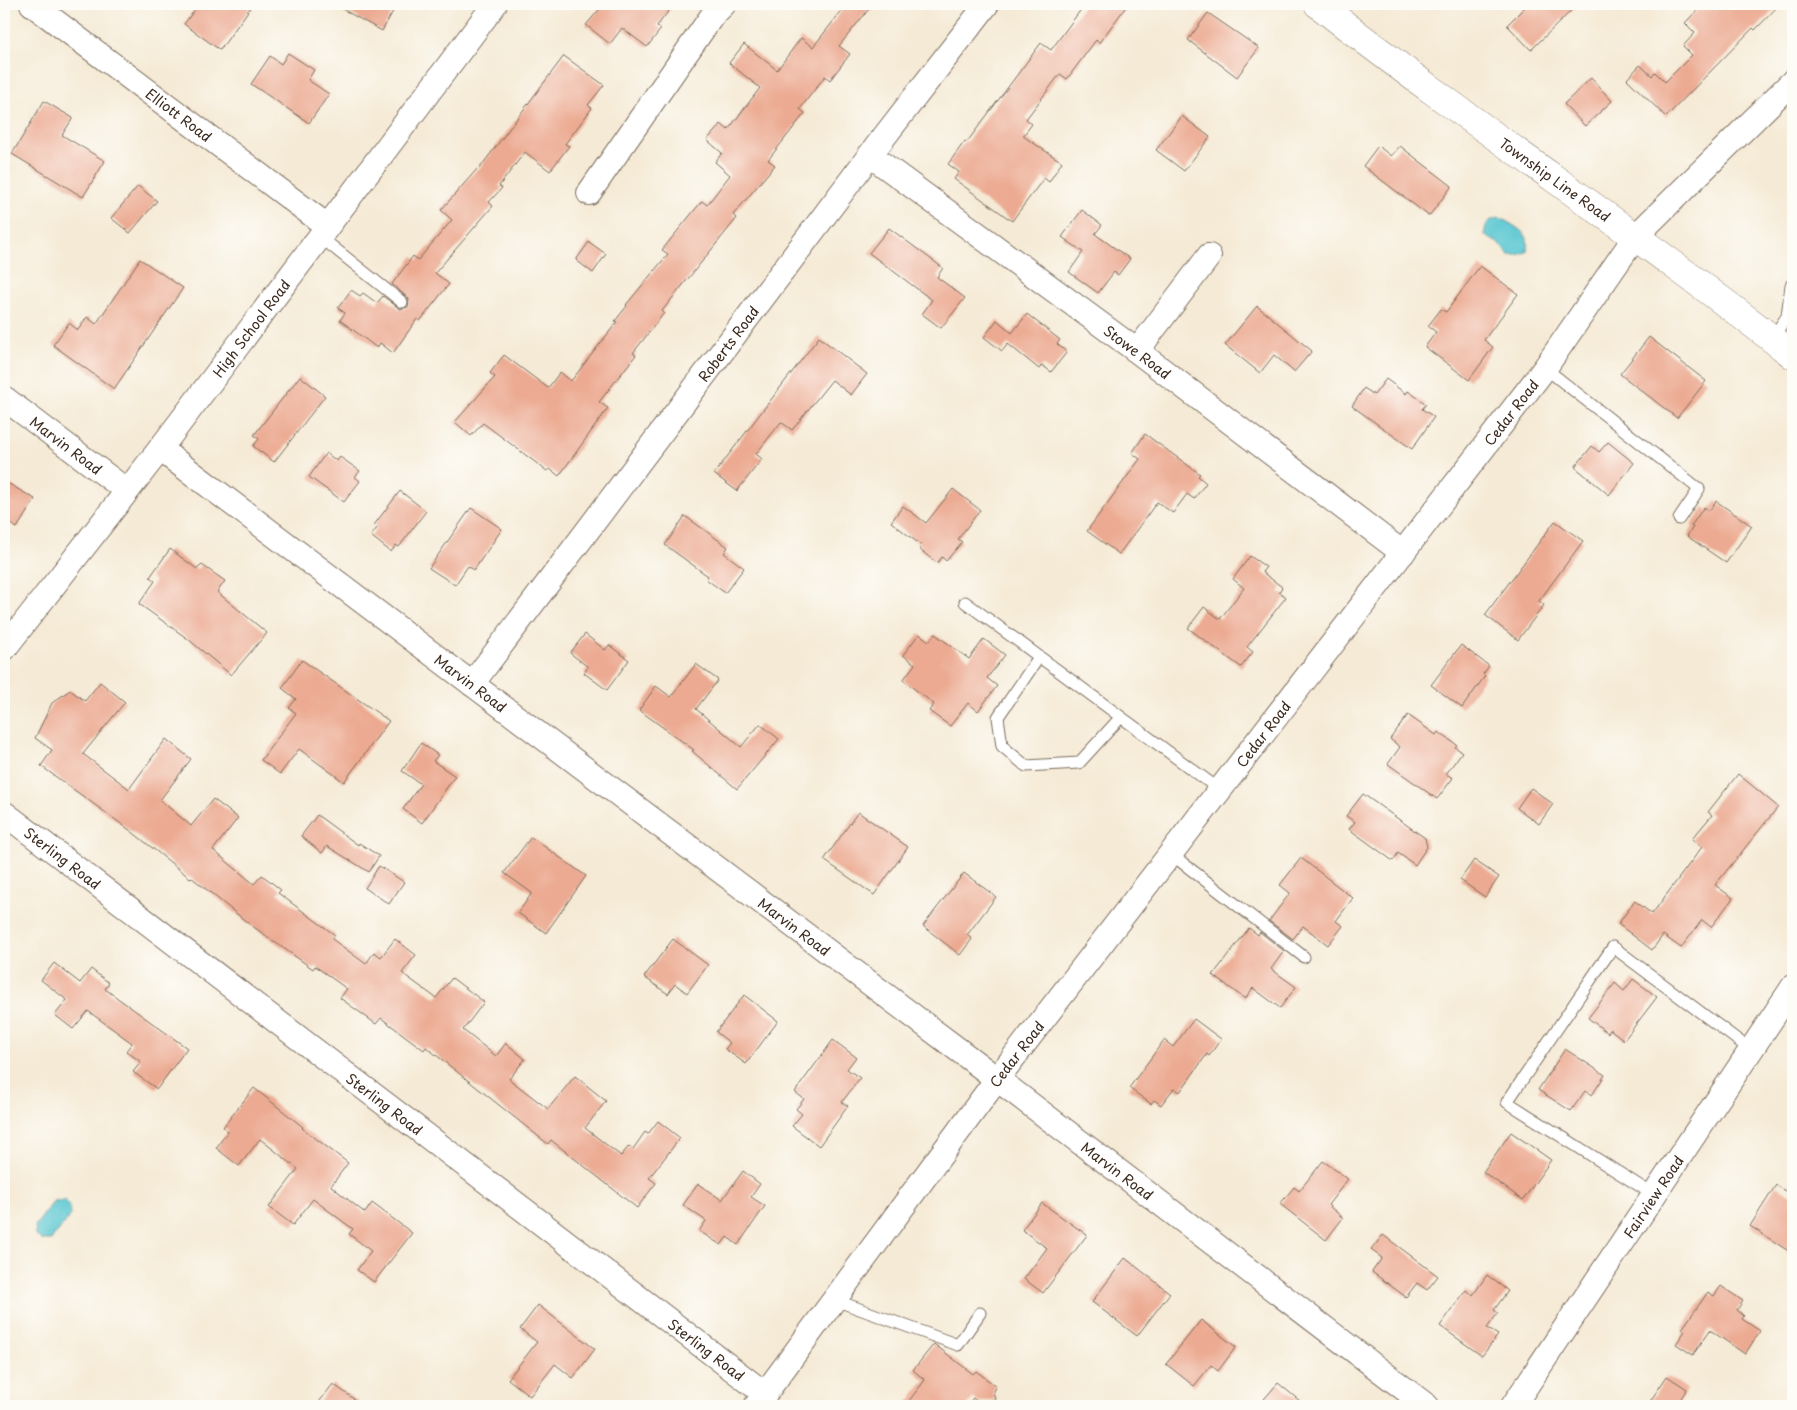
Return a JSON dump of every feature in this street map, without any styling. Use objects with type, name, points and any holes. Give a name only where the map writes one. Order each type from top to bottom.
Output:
[{"type":"main road","name":"Township Line Road","points":[[1318,4],[1376,49],[1783,347]]},
{"type":"street","name":"Elliott Road","points":[[32,4],[323,231]]},
{"type":"street","name":"High School Road","points":[[4,649],[160,449],[495,4]]},
{"type":"street","points":[[588,193],[712,16],[724,4]]},
{"type":"street","name":"Roberts Road","points":[[472,684],[986,4]]},
{"type":"street","name":"Cedar Road","points":[[761,1400],[997,1079],[1545,368],[1635,237],[1793,80]]},
{"type":"street","name":"Stowe Road","points":[[870,155],[1137,351],[1403,553]]},
{"type":"street","points":[[1137,351],[1209,256]]},
{"type":"street","name":"Marvin Road","points":[[4,398],[127,491]]},
{"type":"street","name":"Marvin Road","points":[[160,449],[997,1079],[1427,1406]]},
{"type":"street","name":"Sterling Road","points":[[4,813],[761,1400]]},
{"type":"street","name":"Fairview Road","points":[[1513,1406],[1793,987]]},
{"type":"lane","points":[[323,231],[402,302]]},
{"type":"lane","points":[[1783,347],[1791,286],[1793,283]]},
{"type":"lane","points":[[1545,368],[1699,488],[1680,519]]},
{"type":"lane","points":[[965,602],[1220,790]]},
{"type":"lane","points":[[1039,657],[998,717],[1002,746],[1026,766],[1079,763],[1121,716]]},
{"type":"lane","points":[[1171,854],[1304,957]]},
{"type":"lane","points":[[1654,1196],[1507,1102],[1613,947],[1751,1050]]},
{"type":"lane","points":[[835,1300],[958,1345],[980,1313]]},
{"type":"water","points":[[1500,218],[1525,235],[1527,252],[1518,255],[1508,255],[1500,245],[1485,235],[1485,228],[1488,223]]},
{"type":"water","points":[[64,1200],[69,1205],[71,1215],[51,1240],[41,1240],[36,1235],[35,1226],[54,1201]]},
{"type":"building","points":[[199,4],[253,4],[220,50],[184,24]]},
{"type":"building","points":[[333,4],[397,4],[382,31]]},
{"type":"building","points":[[604,4],[674,4],[657,26],[661,29],[647,47],[622,28],[610,44],[586,25]]},
{"type":"building","points":[[847,4],[873,4],[839,46],[850,54],[830,80],[825,76],[800,109],[805,113],[768,160],[775,165],[733,215],[737,218],[662,311],[664,313],[633,353],[636,355],[599,402],[608,408],[559,476],[550,469],[547,471],[483,423],[471,436],[455,422],[495,377],[490,373],[504,355],[548,388],[560,372],[571,381],[617,322],[615,321],[626,305],[668,254],[662,250],[702,201],[707,205],[730,175],[715,162],[722,153],[707,140],[721,124],[728,130],[760,88],[729,63],[744,44],[777,70],[801,38],[813,47]]},
{"type":"building","points":[[1085,4],[1128,4],[1099,43],[1096,40],[1067,79],[1060,74],[1026,119],[1032,124],[1023,136],[1062,162],[1049,182],[1044,178],[1012,221],[954,179],[959,172],[948,164],[965,141],[967,142],[1041,43],[1051,50]]},
{"type":"building","points":[[1528,4],[1578,4],[1531,50],[1507,25]]},
{"type":"building","points":[[1703,4],[1780,4],[1755,30],[1753,28],[1666,117],[1627,79],[1640,65],[1652,76],[1655,72],[1665,82],[1692,55],[1683,46],[1695,33],[1685,23]]},
{"type":"building","points":[[1208,13],[1259,48],[1237,77],[1188,40]]},
{"type":"building","points":[[288,53],[314,70],[308,80],[329,94],[309,123],[251,84],[270,56],[281,64]]},
{"type":"building","points":[[564,56],[604,85],[588,105],[592,108],[565,144],[569,146],[550,171],[525,152],[499,186],[502,188],[489,202],[493,206],[435,273],[449,284],[420,321],[417,319],[393,353],[380,343],[377,348],[340,320],[345,313],[338,308],[351,290],[360,296],[363,293],[377,303],[383,296],[400,309],[408,307],[409,299],[392,284],[413,256],[418,260],[452,220],[441,210],[479,169]]},
{"type":"building","points":[[1591,78],[1612,101],[1585,126],[1564,104]]},
{"type":"building","points":[[44,101],[73,118],[62,135],[105,161],[83,197],[12,154]]},
{"type":"building","points":[[1182,116],[1210,137],[1184,171],[1156,150]]},
{"type":"building","points":[[1378,146],[1391,156],[1400,146],[1452,186],[1429,216],[1363,166]]},
{"type":"building","points":[[138,186],[157,201],[130,233],[111,218]]},
{"type":"building","points":[[1082,210],[1102,225],[1095,234],[1130,259],[1118,275],[1114,272],[1098,293],[1069,272],[1083,252],[1062,237]]},
{"type":"building","points":[[889,228],[943,268],[937,277],[965,298],[941,328],[922,314],[932,300],[869,253]]},
{"type":"building","points":[[589,242],[606,254],[593,273],[576,260]]},
{"type":"building","points":[[140,259],[183,288],[114,389],[53,345],[69,323],[78,330],[87,317],[96,324]]},
{"type":"building","points":[[1480,266],[1518,294],[1484,340],[1493,347],[1469,380],[1425,347],[1436,332],[1428,326],[1441,309],[1446,312]]},
{"type":"building","points":[[1257,306],[1312,351],[1294,372],[1274,355],[1260,373],[1225,345]]},
{"type":"building","points":[[1027,314],[1060,340],[1057,344],[1067,352],[1051,372],[1042,365],[1039,369],[1008,344],[1002,351],[984,337],[997,320],[1012,333]]},
{"type":"building","points":[[819,337],[867,374],[851,395],[832,380],[792,430],[781,422],[756,454],[762,459],[737,491],[714,474]]},
{"type":"building","points":[[1649,337],[1706,381],[1677,418],[1620,374]]},
{"type":"building","points":[[300,376],[325,396],[274,462],[253,446],[259,439],[254,435]]},
{"type":"building","points":[[1386,379],[1406,394],[1408,391],[1426,404],[1422,409],[1434,417],[1412,449],[1352,406],[1364,388],[1374,395]]},
{"type":"building","points":[[1145,434],[1200,474],[1198,476],[1206,483],[1194,499],[1187,494],[1173,513],[1157,502],[1119,554],[1087,531],[1140,459],[1132,453]]},
{"type":"building","points":[[1608,442],[1634,463],[1609,495],[1575,467],[1592,446],[1599,452]]},
{"type":"building","points":[[326,453],[337,461],[340,457],[360,471],[355,477],[360,481],[344,502],[309,477]]},
{"type":"building","points":[[4,481],[35,499],[17,528],[4,520]]},
{"type":"building","points":[[953,489],[980,510],[958,539],[962,542],[946,561],[942,557],[937,563],[919,549],[922,546],[891,522],[903,506],[926,523]]},
{"type":"building","points":[[400,491],[426,511],[399,547],[396,545],[391,552],[371,536],[377,528],[374,525]]},
{"type":"building","points":[[1716,501],[1752,526],[1726,563],[1687,536],[1693,527],[1691,526],[1704,507],[1709,511]]},
{"type":"building","points":[[471,508],[502,529],[474,570],[468,566],[455,585],[429,568]]},
{"type":"building","points":[[685,516],[728,547],[724,553],[744,568],[725,593],[706,579],[708,576],[665,545]]},
{"type":"building","points":[[1555,521],[1583,541],[1539,601],[1544,605],[1518,640],[1485,615]]},
{"type":"building","points":[[170,549],[197,569],[202,565],[225,581],[217,592],[267,633],[231,675],[188,639],[139,604],[155,581],[150,577]]},
{"type":"building","points":[[1250,556],[1266,567],[1262,572],[1282,587],[1279,592],[1286,597],[1247,647],[1253,652],[1241,667],[1188,628],[1204,607],[1220,619],[1244,588],[1233,579]]},
{"type":"building","points":[[585,634],[605,650],[609,645],[629,660],[607,690],[584,673],[588,667],[570,653]]},
{"type":"building","points":[[919,634],[929,641],[935,634],[969,659],[984,639],[1005,655],[987,678],[997,686],[978,711],[968,703],[950,726],[929,711],[934,704],[903,680],[915,664],[903,655]]},
{"type":"building","points":[[1461,645],[1489,666],[1483,674],[1485,676],[1462,708],[1431,685]]},
{"type":"building","points":[[302,660],[389,721],[344,782],[299,749],[280,774],[261,760],[296,713],[289,708],[296,699],[282,688]]},
{"type":"building","points":[[696,664],[718,680],[696,709],[741,747],[760,724],[779,739],[737,789],[692,751],[694,750],[639,710],[656,686],[671,697]]},
{"type":"building","points":[[100,682],[125,702],[83,754],[129,789],[166,739],[191,759],[160,800],[191,826],[213,799],[238,818],[213,850],[254,884],[262,875],[281,890],[278,893],[335,935],[332,939],[366,964],[374,952],[381,957],[395,939],[416,955],[402,973],[436,998],[452,978],[484,1002],[463,1030],[496,1056],[506,1043],[525,1059],[509,1079],[548,1109],[575,1076],[606,1101],[585,1128],[621,1156],[629,1146],[633,1149],[645,1132],[648,1134],[658,1121],[680,1138],[649,1178],[656,1183],[637,1208],[551,1140],[548,1144],[426,1047],[424,1050],[381,1018],[376,1024],[340,998],[347,989],[315,966],[313,969],[248,923],[131,831],[41,766],[52,750],[35,738],[52,703],[70,690],[85,701]]},
{"type":"building","points":[[1408,715],[1436,735],[1438,732],[1457,745],[1455,747],[1462,752],[1446,774],[1453,778],[1437,799],[1388,764],[1400,747],[1390,739]]},
{"type":"building","points":[[421,743],[438,755],[433,761],[455,776],[422,823],[403,809],[421,784],[402,771]]},
{"type":"building","points":[[1738,774],[1778,807],[1715,885],[1733,898],[1711,927],[1702,920],[1681,948],[1663,935],[1652,950],[1618,924],[1635,901],[1652,914],[1702,847],[1692,839],[1712,815],[1708,812]]},
{"type":"building","points":[[1531,788],[1553,804],[1539,824],[1517,808]]},
{"type":"building","points":[[1363,794],[1425,838],[1427,847],[1415,865],[1398,853],[1393,861],[1349,829],[1355,822],[1346,816]]},
{"type":"building","points":[[858,812],[908,847],[874,895],[824,860]]},
{"type":"building","points":[[317,815],[358,845],[359,843],[379,856],[369,872],[327,846],[322,853],[301,836]]},
{"type":"building","points":[[531,837],[586,876],[546,933],[518,913],[532,893],[504,873]]},
{"type":"building","points":[[1301,858],[1353,898],[1336,921],[1343,926],[1328,945],[1303,926],[1293,939],[1269,921],[1290,893],[1280,885]]},
{"type":"building","points":[[1474,860],[1499,877],[1485,897],[1460,880]]},
{"type":"building","points":[[379,866],[404,882],[389,904],[365,888]]},
{"type":"building","points":[[964,873],[996,897],[967,935],[972,939],[960,955],[923,926]]},
{"type":"building","points":[[1249,928],[1258,935],[1260,932],[1284,951],[1271,969],[1296,987],[1280,1008],[1253,988],[1245,999],[1213,975]]},
{"type":"building","points":[[673,939],[708,965],[687,993],[675,984],[668,994],[644,977]]},
{"type":"building","points":[[54,963],[80,983],[91,969],[109,983],[105,989],[187,1048],[157,1089],[133,1072],[141,1062],[126,1051],[132,1043],[88,1011],[73,1029],[55,1015],[67,1000],[41,980]]},
{"type":"building","points":[[1633,979],[1657,997],[1624,1040],[1610,1029],[1608,1033],[1588,1018],[1615,983],[1624,991]]},
{"type":"building","points":[[744,995],[778,1021],[746,1064],[725,1049],[730,1043],[716,1032]]},
{"type":"building","points":[[1194,1019],[1221,1039],[1209,1056],[1207,1054],[1180,1092],[1174,1088],[1161,1105],[1154,1100],[1151,1104],[1129,1088],[1164,1040],[1173,1047]]},
{"type":"building","points":[[833,1040],[856,1057],[847,1069],[860,1078],[842,1102],[848,1106],[819,1146],[792,1126],[802,1114],[796,1109],[804,1099],[795,1092]]},
{"type":"building","points":[[1565,1049],[1605,1075],[1592,1095],[1585,1091],[1571,1111],[1538,1090]]},
{"type":"building","points":[[254,1088],[348,1163],[331,1186],[365,1213],[372,1203],[412,1233],[374,1282],[357,1270],[371,1251],[349,1234],[353,1229],[313,1199],[293,1225],[269,1207],[298,1169],[260,1139],[239,1166],[216,1148],[228,1131],[223,1127]]},
{"type":"building","points":[[1511,1132],[1551,1160],[1523,1200],[1483,1172]]},
{"type":"building","points":[[1323,1161],[1348,1179],[1328,1205],[1343,1218],[1326,1240],[1280,1204],[1294,1187],[1299,1191]]},
{"type":"building","points":[[743,1171],[760,1184],[751,1197],[765,1206],[738,1245],[727,1237],[721,1245],[699,1231],[706,1221],[683,1205],[698,1184],[722,1200]]},
{"type":"building","points":[[1776,1185],[1793,1196],[1793,1254],[1750,1226]]},
{"type":"building","points":[[1042,1203],[1087,1235],[1043,1293],[1024,1279],[1047,1248],[1022,1230]]},
{"type":"building","points":[[1383,1235],[1438,1276],[1427,1290],[1417,1283],[1406,1297],[1372,1272],[1382,1258],[1371,1250]]},
{"type":"building","points":[[1125,1258],[1170,1293],[1137,1336],[1092,1302]]},
{"type":"building","points":[[1487,1275],[1508,1291],[1494,1310],[1498,1313],[1487,1328],[1498,1335],[1482,1356],[1440,1326],[1466,1290],[1473,1295]]},
{"type":"building","points":[[1721,1286],[1743,1301],[1737,1310],[1744,1316],[1742,1319],[1760,1331],[1745,1354],[1710,1330],[1693,1355],[1676,1344],[1685,1331],[1682,1329],[1708,1292],[1714,1296]]},
{"type":"building","points":[[538,1305],[595,1349],[573,1378],[555,1364],[530,1396],[508,1379],[537,1342],[520,1329]]},
{"type":"building","points":[[1201,1320],[1236,1347],[1218,1371],[1211,1365],[1194,1386],[1166,1364]]},
{"type":"building","points":[[934,1344],[973,1374],[976,1371],[996,1386],[993,1391],[995,1399],[979,1403],[973,1398],[967,1406],[905,1406],[925,1380],[913,1370]]},
{"type":"building","points":[[1667,1376],[1687,1389],[1676,1406],[1647,1406]]},
{"type":"building","points":[[1278,1383],[1306,1406],[1258,1406]]},
{"type":"building","points":[[333,1384],[364,1406],[316,1406]]}]
